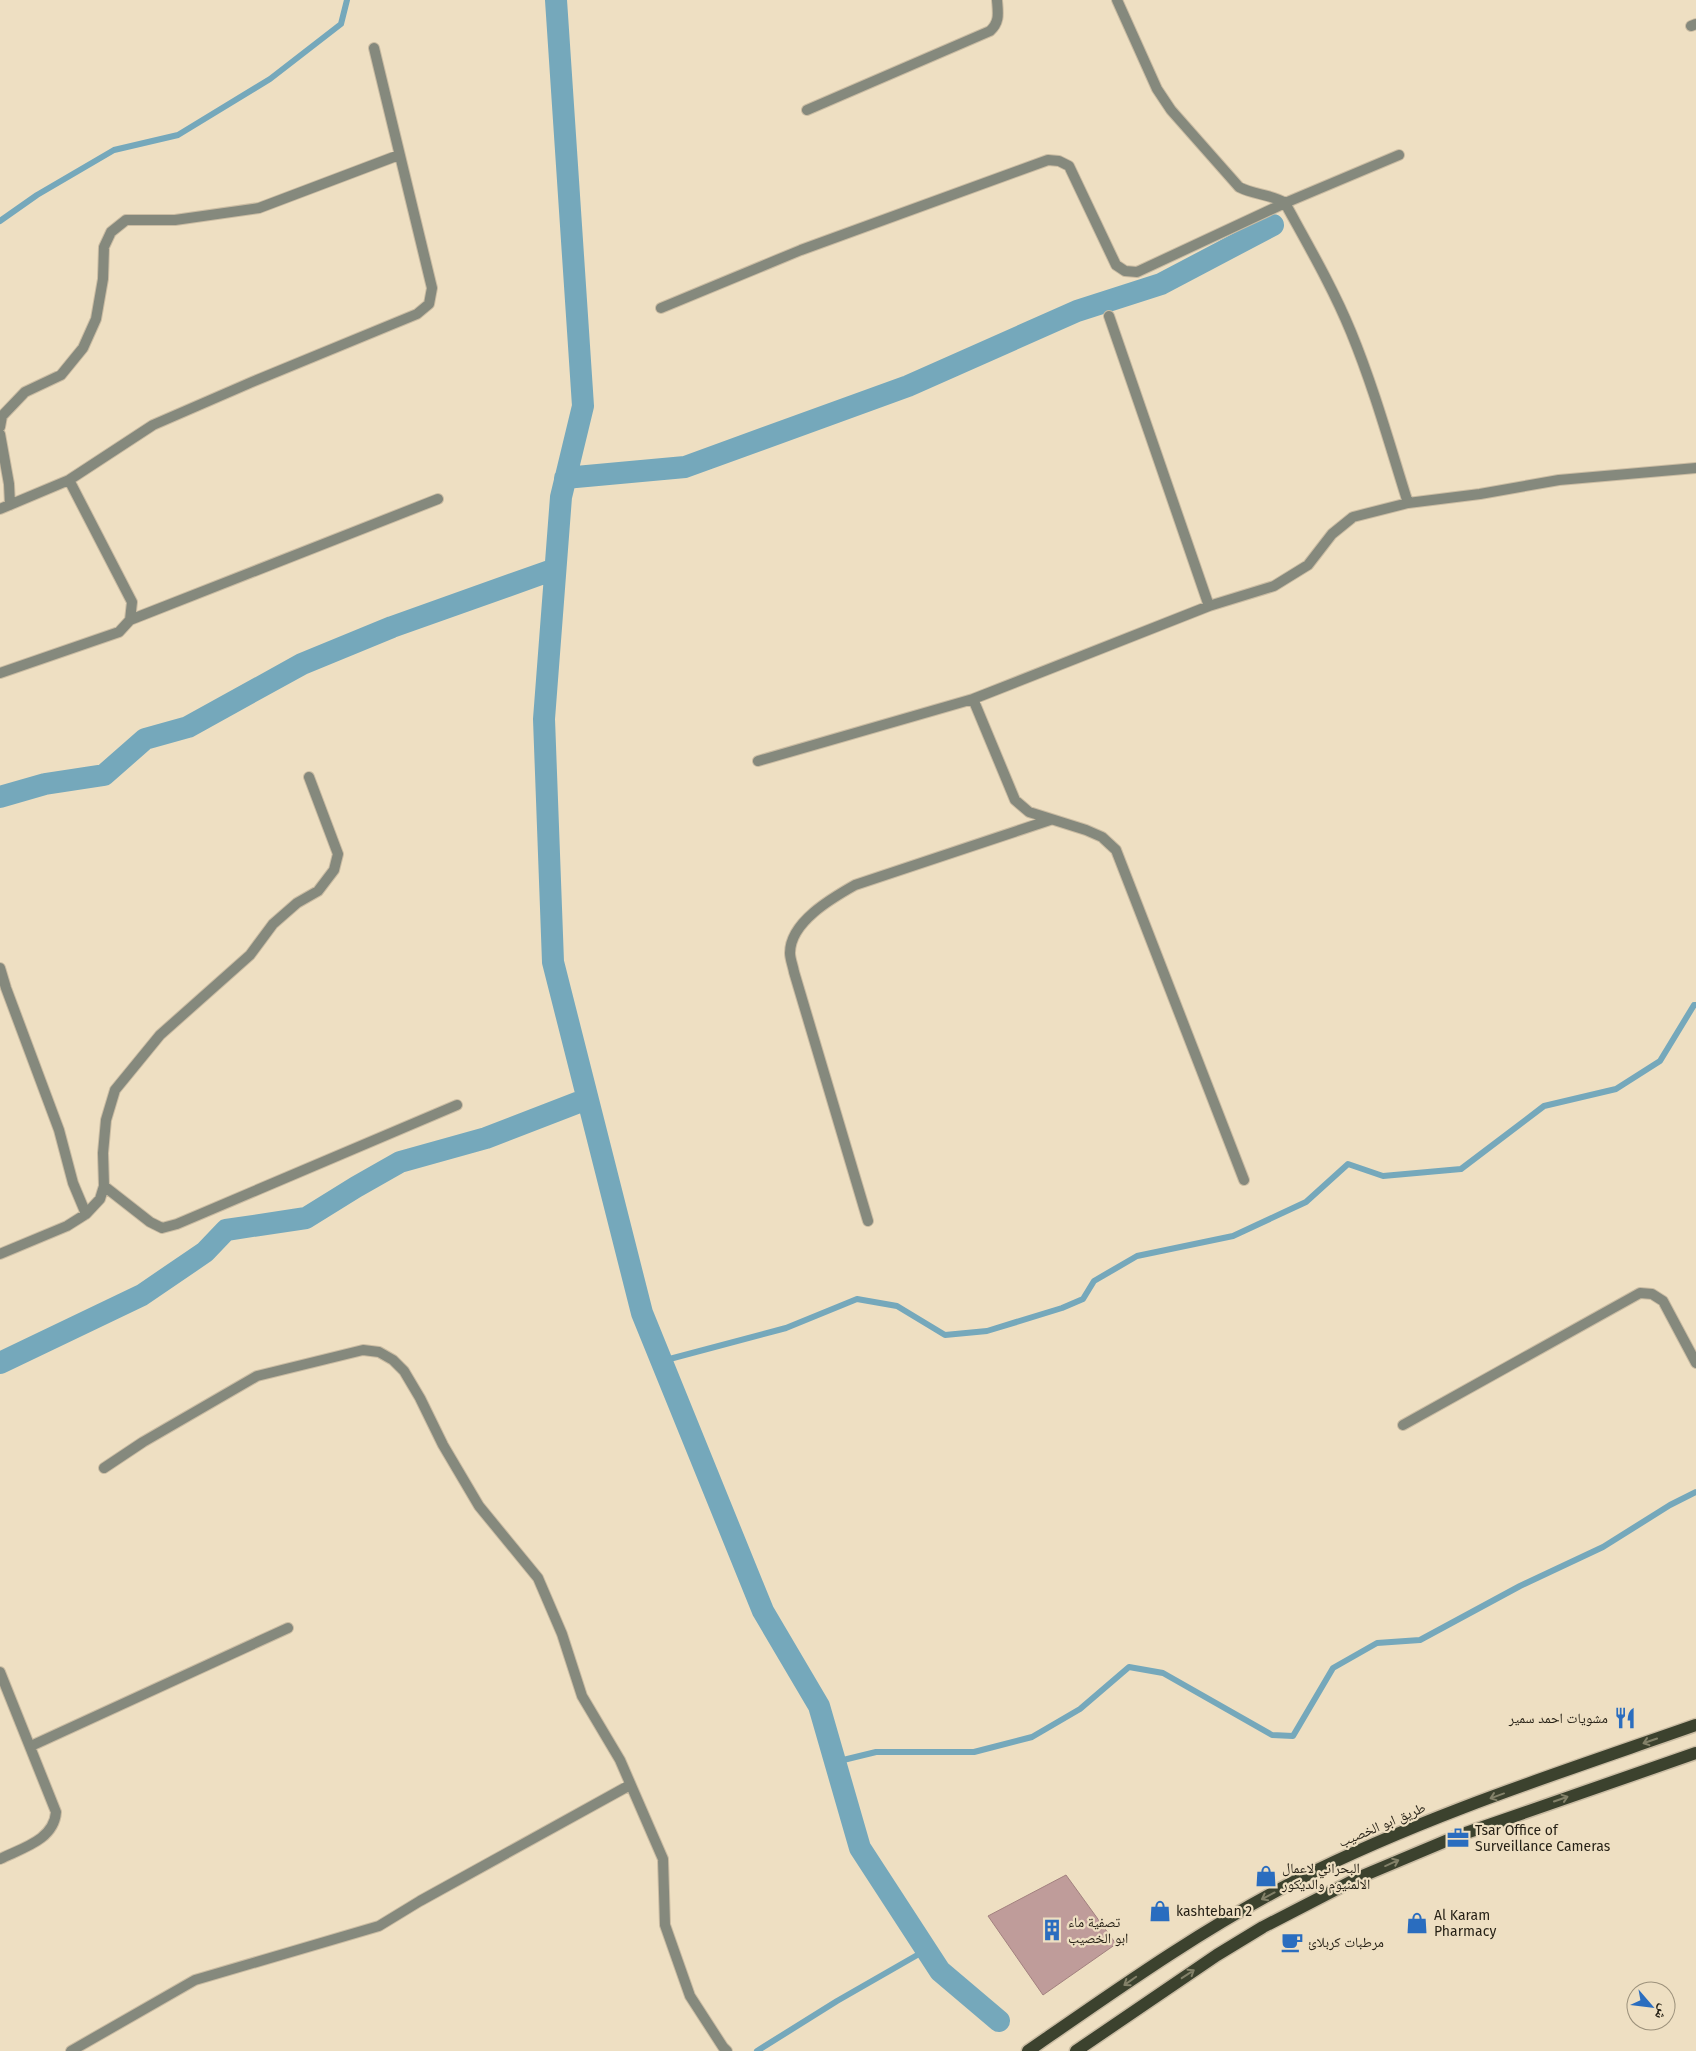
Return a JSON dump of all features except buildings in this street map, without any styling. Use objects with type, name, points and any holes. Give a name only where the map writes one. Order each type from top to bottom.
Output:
[{"type":"main road","name":"طريق ابو الخصيب","points":[[1028,2051],[1155,1963],[1202,1934],[1298,1880],[1348,1855],[1450,1812],[1696,1725]]},
{"type":"main road","points":[[1076,2051],[1217,1955],[1263,1927],[1360,1878],[1460,1835],[1696,1753]]},
{"type":"street","points":[[807,110],[990,31],[996,26],[998,19],[997,0]]},
{"type":"street","points":[[1117,0],[1157,89],[1171,110],[1239,187],[1251,193],[1278,198],[1285,203],[1327,280],[1351,332],[1408,503]]},
{"type":"street","points":[[5,507],[69,480],[153,425],[417,314],[429,304],[432,288],[374,48]]},
{"type":"street","points":[[1,418],[25,392],[61,375],[83,348],[96,320],[104,279],[104,247],[110,232],[126,220],[175,220],[259,208],[399,155]]},
{"type":"street","points":[[661,308],[801,250],[1048,160],[1069,166],[1116,265],[1125,271],[1136,272],[1147,269],[1285,203],[1400,155]]},
{"type":"street","points":[[1109,316],[1209,606]]},
{"type":"street","points":[[0,434],[9,484],[5,507]]},
{"type":"street","points":[[758,761],[973,699],[1209,606],[1274,586],[1308,565],[1332,534],[1353,517],[1408,503],[1480,494],[1559,480],[1696,468]]},
{"type":"street","points":[[69,480],[132,602],[130,620]]},
{"type":"street","points":[[0,673],[119,632],[130,620],[438,499]]},
{"type":"street","points":[[973,699],[1015,800],[1029,812],[1102,837],[1116,850],[1244,1180]]},
{"type":"street","points":[[0,1254],[67,1226],[86,1214],[100,1199],[104,1186],[103,1153],[106,1120],[115,1090],[160,1035],[250,956],[273,924],[297,903],[318,890],[334,870],[338,854],[309,777]]},
{"type":"street","points":[[868,1221],[794,972],[790,953],[793,941],[805,921],[816,911],[831,899],[855,885],[1050,820]]},
{"type":"street","points":[[0,968],[59,1130],[73,1183],[86,1214]]},
{"type":"street","points":[[104,1186],[150,1222],[162,1228],[177,1224],[457,1105]]},
{"type":"street","points":[[1403,1425],[1640,1293],[1652,1294],[1663,1301],[1696,1363]]},
{"type":"street","points":[[104,1468],[143,1442],[257,1376],[362,1350],[379,1352],[393,1360],[404,1371],[420,1398],[443,1445],[479,1506],[538,1578],[562,1634],[582,1696],[620,1760],[662,1859],[664,1925],[690,1996],[725,2049]]},
{"type":"street","points":[[31,1746],[288,1628]]},
{"type":"street","points":[[0,1672],[56,1812],[55,1822],[49,1833],[0,1859]]},
{"type":"street","points":[[71,2051],[195,1980],[379,1926],[436,1892],[630,1785]]},
{"type":"waterway","points":[[0,221],[37,195],[114,150],[178,135],[270,79],[341,24],[347,0]]},
{"type":"waterway","points":[[556,0],[583,406],[561,497],[544,719],[553,962],[642,1313],[763,1611],[819,1706],[860,1848],[940,1971],[999,2021]]},
{"type":"waterway","points":[[565,478],[685,467],[908,386],[1077,311],[1161,284],[1273,225]]},
{"type":"waterway","points":[[0,797],[45,784],[104,775],[145,739],[188,727],[302,664],[392,627],[555,569]]},
{"type":"waterway","points":[[662,1361],[786,1328],[857,1299],[897,1306],[945,1335],[987,1331],[1062,1308],[1083,1299],[1094,1281],[1137,1256],[1233,1236],[1306,1202],[1348,1164],[1383,1176],[1461,1169],[1544,1106],[1616,1089],[1660,1061],[1694,1005],[1696,1005]]},
{"type":"waterway","points":[[0,1363],[142,1295],[205,1252],[226,1230],[306,1218],[400,1162],[486,1138],[587,1099]]},
{"type":"waterway","points":[[835,1762],[876,1752],[974,1752],[1032,1737],[1080,1709],[1129,1667],[1163,1673],[1272,1735],[1293,1736],[1333,1668],[1377,1643],[1420,1640],[1520,1586],[1603,1547],[1670,1505],[1696,1492]]},
{"type":"waterway","points":[[757,2051],[837,2001],[926,1950]]},
{"type":"place","name":"مشويات احمد سمير","points":[[1625,1718]]},
{"type":"place","name":"Tsar Office of Surveillance Cameras","points":[[1458,1838]]},
{"type":"place","name":"البحراني لاعمال الالمنيوم والديكور","points":[[1266,1876]]},
{"type":"place","name":"kashteban 2","points":[[1160,1911]]},
{"type":"place","name":"Al Karam Pharmacy","points":[[1417,1923]]},
{"type":"place","name":"تصفية ماء ابو الخصيب","points":[[1052,1930]]},
{"type":"place","name":"مرطبات كربلائ","points":[[1292,1942]]}]
